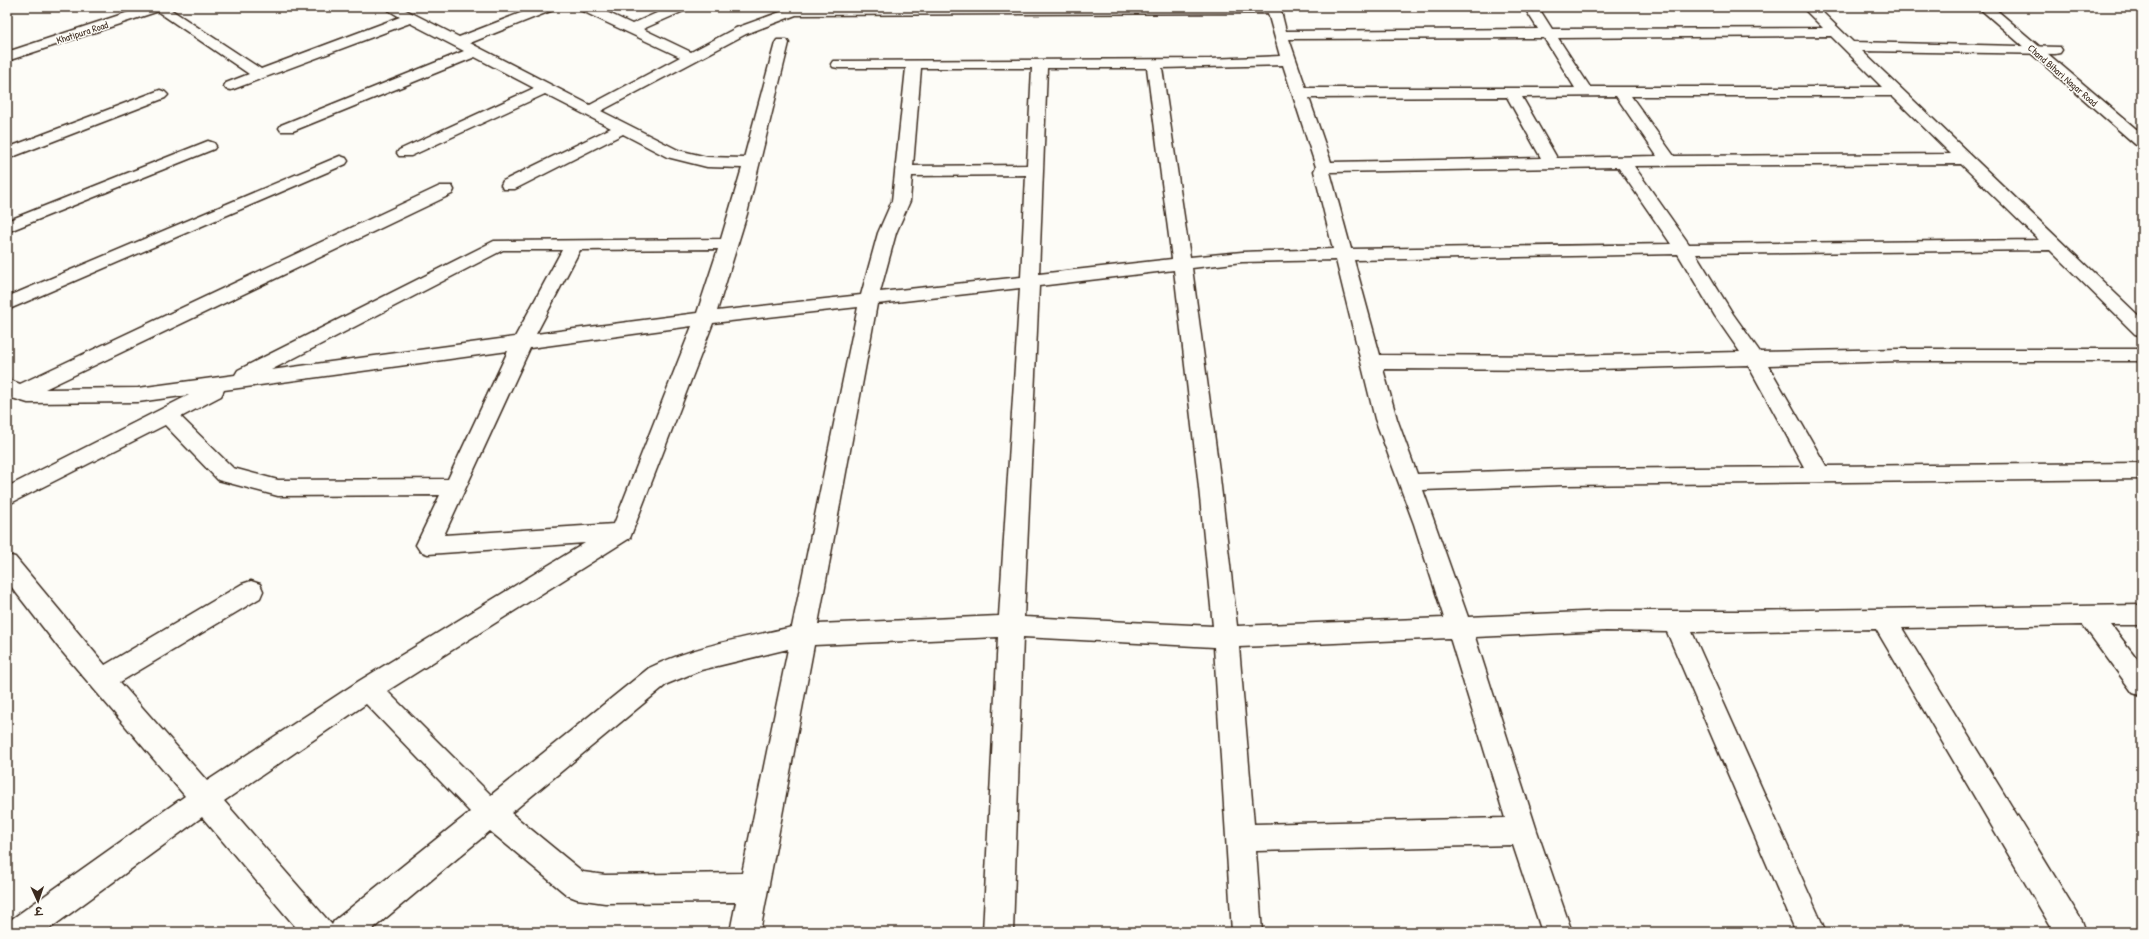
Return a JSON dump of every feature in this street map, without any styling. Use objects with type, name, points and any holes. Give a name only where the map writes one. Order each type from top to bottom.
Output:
[{"type":"street","name":"Khatipura Road","points":[[7,57],[157,7]]},
{"type":"street","points":[[157,7],[260,75]]},
{"type":"street","points":[[458,43],[548,7]]},
{"type":"street","points":[[585,7],[691,57]]},
{"type":"street","points":[[631,29],[681,7]]},
{"type":"street","points":[[1531,7],[1586,93]]},
{"type":"street","points":[[1809,7],[1968,159],[2142,330]]},
{"type":"street","name":"Chand Bihari Nagar Road","points":[[1985,7],[2142,142]]},
{"type":"street","name":"Chand Bihari Nagar Road","points":[[2004,7],[2142,123]]},
{"type":"street","points":[[591,110],[741,31],[798,9],[1273,8],[1324,167],[1322,170],[1386,419],[1425,524],[1460,627],[1523,832],[1557,932]]},
{"type":"street","points":[[231,86],[260,75],[401,11],[475,52],[591,110],[673,154],[707,162],[751,163]]},
{"type":"street","points":[[1281,35],[1835,32]]},
{"type":"street","points":[[20,932],[205,798],[368,689],[622,532],[705,318],[751,163],[782,43]]},
{"type":"street","points":[[1850,46],[2055,50]]},
{"type":"street","points":[[287,128],[475,52]]},
{"type":"street","points":[[838,64],[1154,63],[1290,60]]},
{"type":"street","points":[[1154,63],[1183,264],[1216,539],[1248,932]]},
{"type":"street","points":[[744,932],[869,299],[887,233],[901,201],[914,64]]},
{"type":"street","points":[[998,932],[1011,626],[1023,419],[1040,64]]},
{"type":"street","points":[[405,154],[545,88]]},
{"type":"street","points":[[1301,93],[1897,91]]},
{"type":"street","points":[[1512,93],[1552,163]]},
{"type":"street","points":[[1621,93],[1669,161]]},
{"type":"street","points":[[7,154],[160,95]]},
{"type":"street","points":[[509,185],[623,128]]},
{"type":"street","points":[[7,227],[208,146]]},
{"type":"street","points":[[1324,167],[1669,161],[1968,159]]},
{"type":"street","points":[[7,304],[340,161]]},
{"type":"street","points":[[1623,162],[1684,249],[1725,316],[1755,359],[1820,475]]},
{"type":"street","points":[[904,170],[1035,170]]},
{"type":"street","points":[[11,393],[446,190]]},
{"type":"street","points":[[7,497],[500,245],[728,244]]},
{"type":"street","points":[[574,245],[522,343],[428,545],[622,532]]},
{"type":"street","points":[[11,393],[28,396],[138,395],[705,318],[1242,257],[1343,254],[2056,245]]},
{"type":"street","points":[[1371,362],[1559,363],[1900,355],[2142,355]]},
{"type":"street","points":[[167,415],[226,474],[278,488],[455,487]]},
{"type":"street","points":[[1409,482],[1563,477],[2142,471]]},
{"type":"street","points":[[7,564],[68,641],[320,932]]},
{"type":"street","points":[[102,680],[251,591]]},
{"type":"street","points":[[345,932],[658,676],[676,667],[701,659],[803,635],[1011,626],[1225,637],[1606,621],[1674,622],[2142,615]]},
{"type":"street","points":[[2090,616],[2142,685]]},
{"type":"street","points":[[1882,618],[2071,932]]},
{"type":"street","points":[[1674,622],[1811,932]]},
{"type":"street","points":[[368,689],[489,813],[577,886],[605,889],[753,887]]},
{"type":"street","points":[[1241,838],[1523,832]]}]
